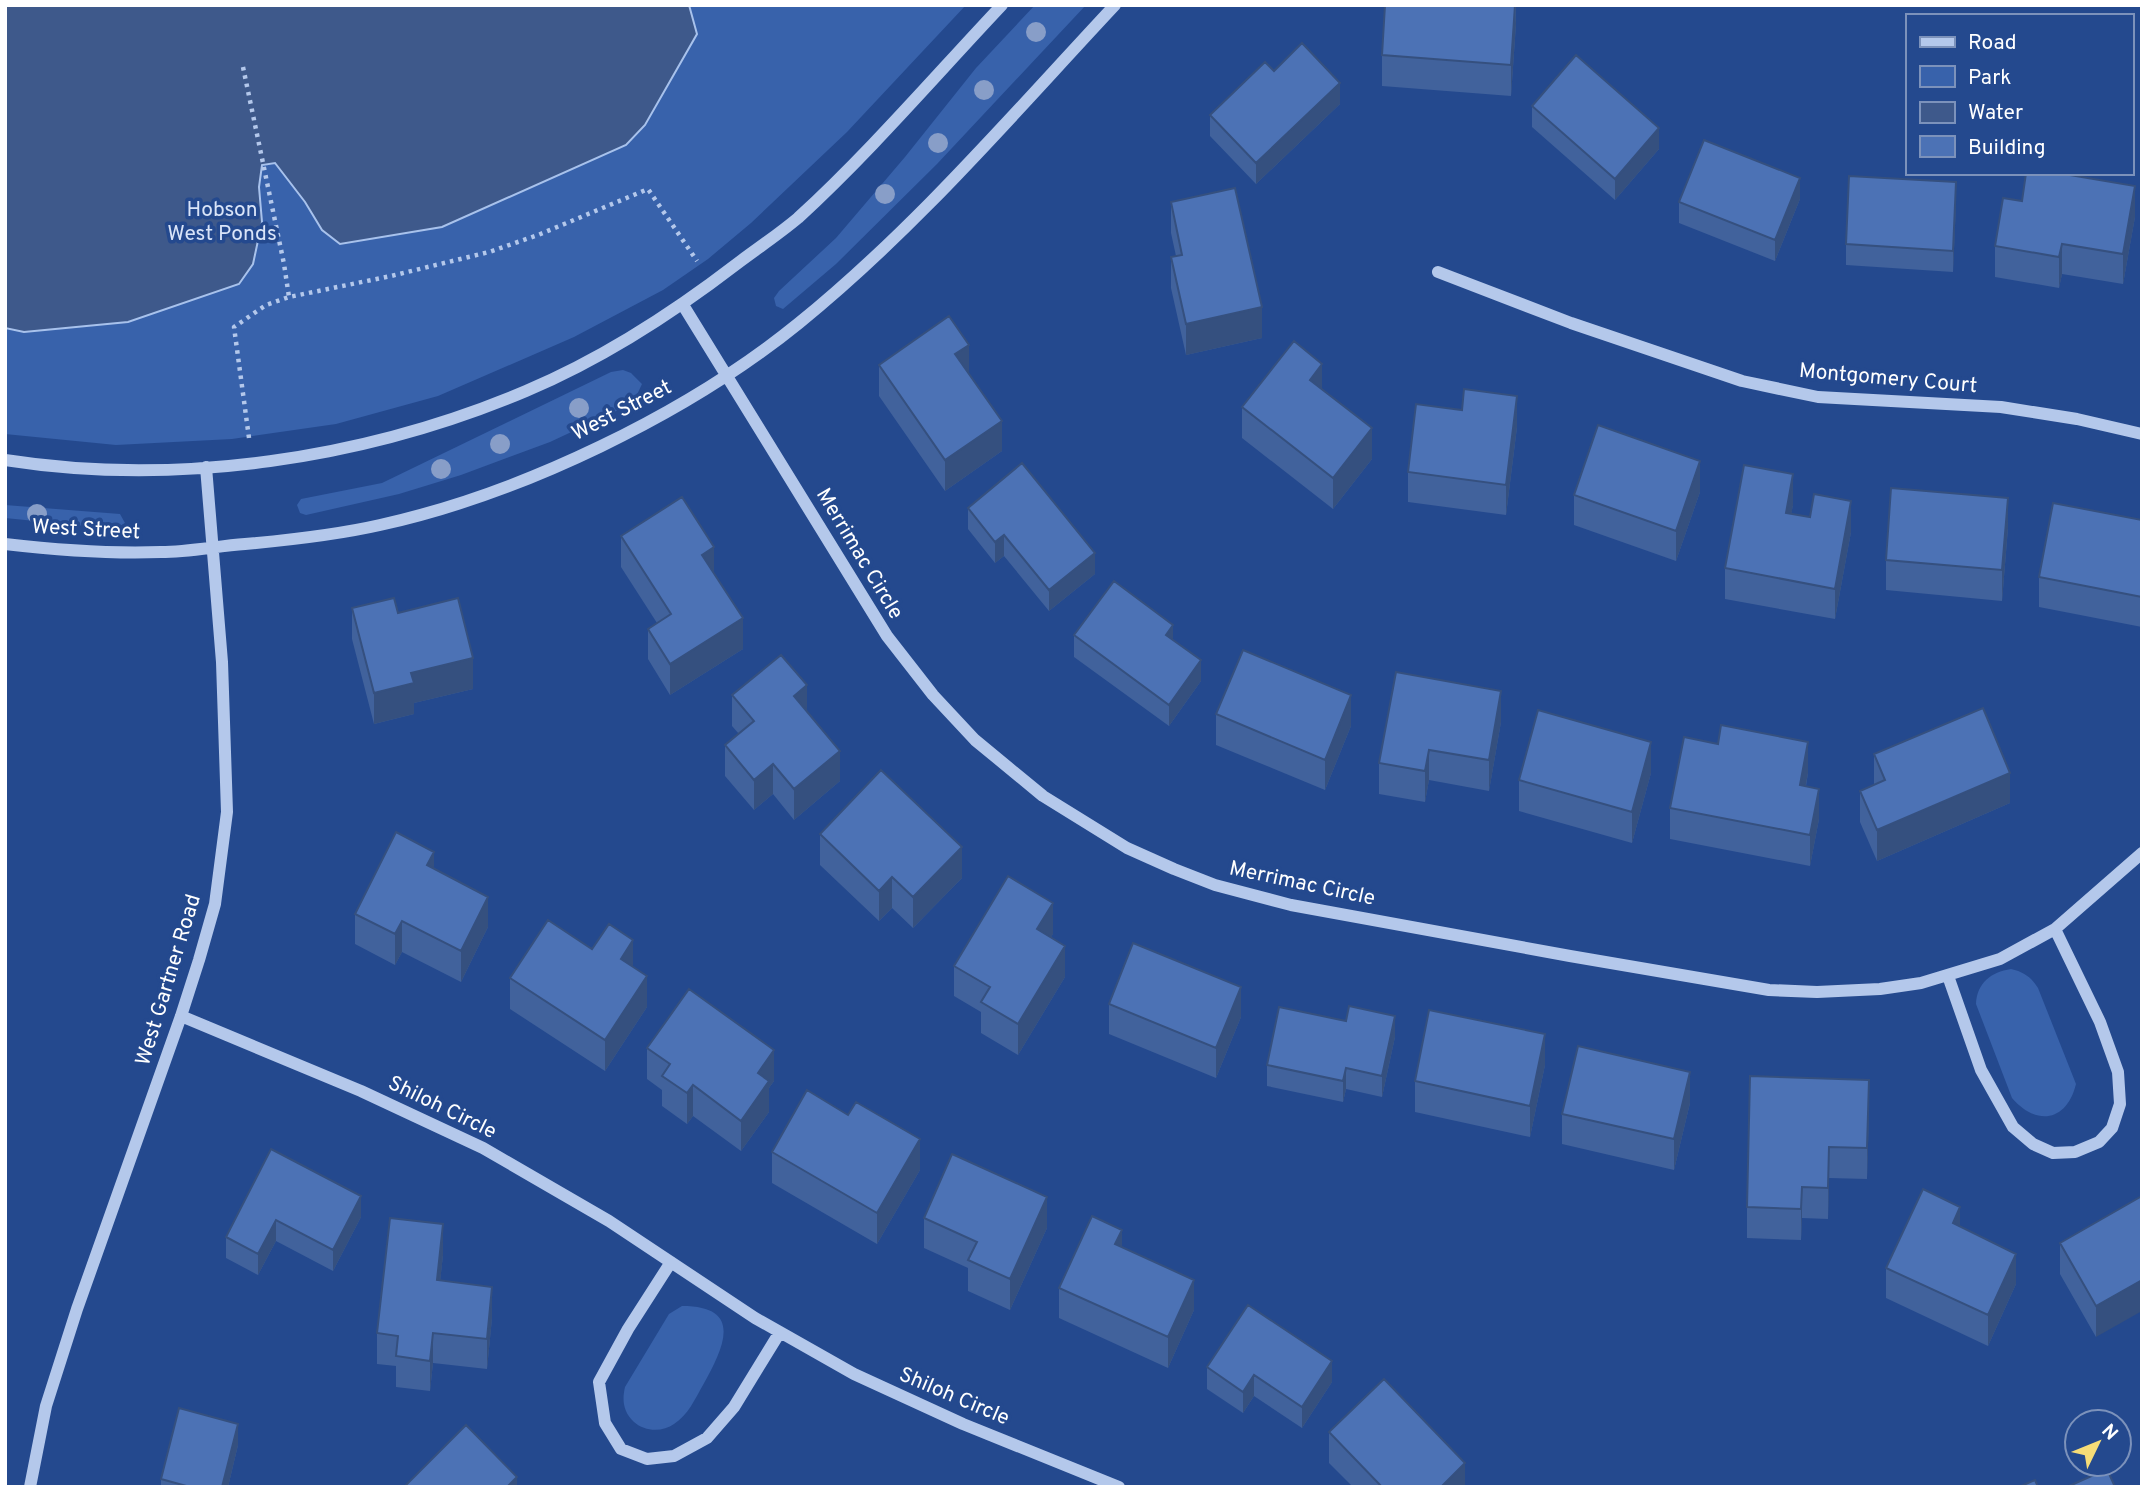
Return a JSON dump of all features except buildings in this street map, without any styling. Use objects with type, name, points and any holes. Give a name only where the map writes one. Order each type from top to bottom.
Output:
[{"type":"street","points":[[5,460],[128,471],[206,467],[337,451],[455,417],[526,391],[590,360],[683,304],[796,219],[861,155],[1002,5]]},
{"type":"street","name":"West Street","points":[[5,544],[118,553],[165,552],[356,529],[442,508],[506,486],[636,428],[728,376],[797,325],[907,226],[1115,5]]},
{"type":"street","name":"Montgomery Court","points":[[1438,272],[1571,323],[1742,381],[1818,397],[2001,407],[2077,419],[2142,434]]},
{"type":"street","name":"Merrimac Circle","points":[[683,304],[887,636],[933,695],[975,740],[1043,796],[1127,848],[1215,885],[1291,905],[1570,956],[1769,990],[1817,992],[1880,989],[1948,976],[2000,959],[2055,929],[2142,853]]},
{"type":"street","name":"West Gartner Road","points":[[30,1487],[50,1394],[77,1308],[181,1016],[215,904],[227,812],[222,662],[206,467]]},
{"type":"street","points":[[1948,976],[1981,1070],[2013,1127],[2032,1144],[2053,1153],[2075,1152],[2099,1142],[2112,1128],[2120,1104],[2118,1072],[2100,1022],[2055,929]]},
{"type":"street","name":"Shiloh Circle","points":[[181,1016],[361,1091],[483,1148],[609,1220],[755,1318],[854,1374],[951,1419],[1119,1487]]},
{"type":"street","points":[[671,1262],[628,1329],[599,1382],[605,1423],[621,1449],[647,1458],[674,1456],[707,1438],[734,1407],[780,1332]]},
{"type":"path","points":[[243,67],[285,264],[289,297]]},
{"type":"path","points":[[249,439],[234,327],[266,305],[289,297],[489,252],[538,235],[648,189],[700,265]]},
{"type":"green space","name":"Hobson West Ponds","points":[[5,5],[966,5],[847,132],[751,223],[708,259],[663,290],[574,337],[438,396],[336,424],[232,439],[116,445],[5,434]]},
{"type":"green space","points":[[1035,5],[1086,5],[937,164],[836,264],[783,309],[776,306],[774,298],[779,291],[836,238],[976,68]]},
{"type":"green space","points":[[623,370],[631,373],[642,384],[634,401],[550,442],[461,475],[399,494],[306,515],[300,513],[297,505],[301,499],[382,483],[611,372]]},
{"type":"green space","points":[[5,505],[120,514],[125,523],[116,529],[5,518]]},
{"type":"green space","points":[[2011,969],[2027,976],[2038,988],[2076,1084],[2066,1106],[2050,1116],[2031,1113],[2012,1098],[1976,1004],[1979,990],[1986,980]]},
{"type":"green space","points":[[682,1306],[702,1308],[715,1313],[722,1322],[722,1344],[694,1401],[683,1416],[665,1428],[643,1428],[630,1418],[626,1410],[625,1387],[669,1314]]},
{"type":"water","points":[[5,5],[689,5],[697,34],[645,125],[626,145],[442,227],[340,244],[322,230],[305,202],[275,163],[262,165],[259,187],[262,222],[253,264],[239,284],[128,322],[24,332],[5,328]]}]
